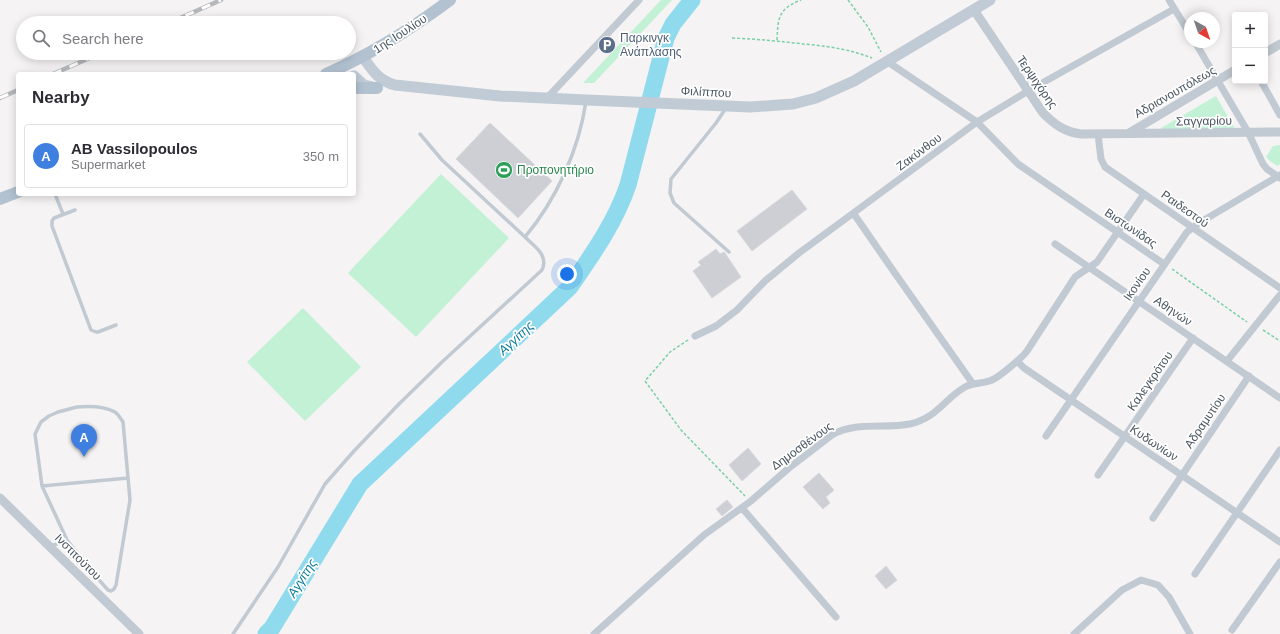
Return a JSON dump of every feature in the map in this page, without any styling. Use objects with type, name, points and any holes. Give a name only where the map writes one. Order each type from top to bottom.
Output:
[{"type":"main road","name":"1ης Ιουλίου","points":[[352,71],[363,57],[402,35],[450,0]]},
{"type":"main road","name":"Φιλίππου","points":[[363,57],[380,79],[386,83],[395,85],[500,96],[766,107],[804,102],[839,88],[888,62],[990,0]]},
{"type":"main road","points":[[356,76],[364,85],[377,88]]},
{"type":"main road","name":"Φιλίππου","points":[[377,88],[395,85]]},
{"type":"main road","points":[[356,88],[377,88]]},
{"type":"main road","points":[[0,199],[16,193]]},
{"type":"street","points":[[547,98],[639,0]]},
{"type":"street","points":[[1169,0],[1184,25]]},
{"type":"street","name":"Ζακύνθου","points":[[695,336],[716,326],[737,310],[766,281],[799,253],[977,122],[1028,91],[1174,9]]},
{"type":"street","name":"Τερψιχόρης","points":[[974,10],[1043,114],[1052,122],[1062,129],[1072,133],[1128,133]]},
{"type":"street","points":[[1268,50],[1280,44]]},
{"type":"street","points":[[1199,48],[1248,132],[1263,164],[1279,176]]},
{"type":"street","name":"Βιστωνίδας","points":[[888,62],[977,122],[1018,164],[1164,264]]},
{"type":"street","name":"Αδριανουπόλεως","points":[[1128,133],[1232,72]]},
{"type":"street","points":[[1263,84],[1280,115]]},
{"type":"street","name":"Σαγγαρίου","points":[[1128,133],[1280,132]]},
{"type":"street","name":"Ραιδεστού","points":[[1098,134],[1103,165],[1280,288]]},
{"type":"street","name":"Ικονίου","points":[[1046,436],[1185,234],[1192,227],[1279,176]]},
{"type":"street","name":"Δημοσθένους","points":[[594,634],[704,535],[742,508],[789,468],[836,433],[850,428],[901,425],[923,420],[933,414],[963,389],[973,384],[991,381],[1017,361],[1027,352],[1075,277],[1097,262],[1144,194]]},
{"type":"street","points":[[854,214],[973,384]]},
{"type":"street","name":"Αθηνών","points":[[1054,244],[1280,398]]},
{"type":"street","points":[[1227,361],[1280,294]]},
{"type":"street","name":"Καλεγκρότου","points":[[1098,476],[1193,338]]},
{"type":"street","name":"Κυδωνίων","points":[[1017,361],[1024,368],[1280,542]]},
{"type":"street","name":"Αδραμυτίου","points":[[1153,518],[1249,376]]},
{"type":"street","points":[[1195,574],[1280,450]]},
{"type":"street","name":"Ινστιτούτου","points":[[0,498],[139,634]]},
{"type":"street","points":[[742,508],[836,617]]},
{"type":"street","points":[[1232,630],[1280,562]]},
{"type":"street","points":[[1074,634],[1122,590],[1141,580],[1158,585],[1169,597],[1190,634]]},
{"type":"lane","points":[[525,237],[541,217],[565,171],[579,134],[587,100]]},
{"type":"lane","points":[[727,106],[716,123],[671,179],[670,193],[674,204],[729,252]]},
{"type":"lane","points":[[233,634],[278,567],[325,484],[399,404],[451,353],[542,270],[544,264],[542,254],[442,160],[420,134]]},
{"type":"lane","points":[[56,196],[63,214]]},
{"type":"lane","points":[[75,210],[54,218],[52,221],[52,226],[89,328],[96,332],[116,325]]},
{"type":"lane","points":[[77,407],[97,407],[116,413],[123,422],[130,500],[114,589],[111,591],[108,590],[67,540],[42,486],[35,434],[41,422],[58,412],[77,407]]},
{"type":"lane","points":[[42,486],[128,478]]},
{"type":"lane","points":[[50,547],[67,540]]},
{"type":"path","points":[[777,40],[778,19],[781,14],[788,6],[801,0]]},
{"type":"path","points":[[848,0],[862,18],[888,62]]},
{"type":"path","points":[[732,38],[777,40],[847,49],[888,62]]},
{"type":"path","points":[[1164,264],[1254,326],[1262,329],[1280,341]]},
{"type":"path","points":[[695,336],[670,352],[645,381],[681,430],[751,501]]},
{"type":"green space","points":[[661,0],[672,0],[594,83],[583,83]]},
{"type":"green space","points":[[1216,96],[1235,129],[1161,128]]},
{"type":"green space","points":[[1280,145],[1280,164],[1278,166],[1266,157],[1273,146]]},
{"type":"green space","points":[[441,174],[509,238],[416,337],[348,273]]},
{"type":"green space","points":[[303,308],[361,367],[305,421],[247,362]]},
{"type":"building","name":"Προπονητήριο","points":[[490,123],[552,181],[518,218],[456,159]]},
{"type":"building","points":[[792,190],[807,209],[752,251],[737,231]]},
{"type":"building","points":[[716,249],[720,254],[725,253],[741,277],[712,298],[693,271],[701,265],[698,262]]},
{"type":"building","points":[[748,448],[761,464],[742,481],[729,465]]},
{"type":"building","points":[[819,473],[834,490],[826,497],[830,503],[823,509],[803,487]]},
{"type":"building","points":[[727,500],[733,507],[722,516],[716,509]]},
{"type":"building","points":[[886,566],[897,580],[886,589],[875,576]]},
{"type":"waterway","name":"Αγγίτης","points":[[266,634],[272,628],[360,484],[570,287],[587,263],[610,226],[628,185],[666,38],[673,24],[692,0]]},
{"type":"railway","points":[[185,16],[221,0]]},
{"type":"railway","points":[[58,72],[85,60]]},
{"type":"railway","points":[[0,98],[16,91]]},
{"type":"place","name":"Παρκινγκ Ανάπλασης","points":[[607,45]]},
{"type":"place","name":"Προπονητήριο","points":[[504,170]]},
{"type":"place","name":"AB Vassilopoulos","points":[[84,457]]}]
